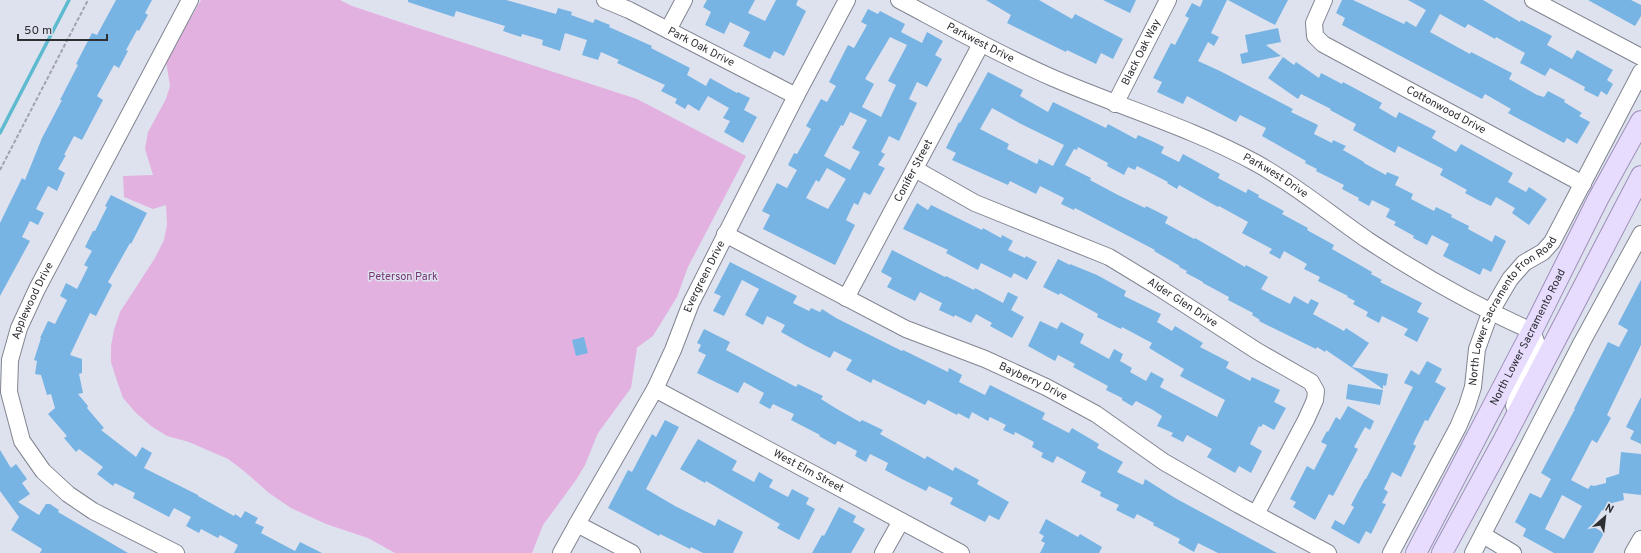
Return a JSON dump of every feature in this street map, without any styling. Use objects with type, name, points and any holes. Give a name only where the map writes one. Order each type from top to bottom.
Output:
[{"type":"main road","name":"North Lower Sacramento Road","points":[[1416,553],[1532,331],[1598,199],[1641,121]]},
{"type":"main road","points":[[1442,553],[1504,439],[1641,176]]},
{"type":"street","name":"Applewood Drive","points":[[176,553],[93,511],[68,494],[43,471],[22,441],[9,392],[10,360],[19,328],[37,289],[190,0]]},
{"type":"street","name":"Park Oak Drive","points":[[604,0],[629,10],[796,96]]},
{"type":"street","points":[[668,30],[684,0]]},
{"type":"street","name":"Evergreen Drive","points":[[561,553],[655,389],[673,350],[691,303],[725,234],[847,0]]},
{"type":"street","name":"Parkwest Drive","points":[[899,0],[981,44],[1052,78],[1184,130],[1255,163],[1284,180],[1368,240],[1445,288],[1490,313],[1532,331]]},
{"type":"street","name":"Black Oak Way","points":[[1115,104],[1168,0]]},
{"type":"street","name":"Cottonwood Drive","points":[[1324,0],[1314,23],[1315,36],[1323,44],[1583,184]]},
{"type":"street","points":[[1533,0],[1641,57]]},
{"type":"street","name":"Conifer Street","points":[[846,298],[981,44]]},
{"type":"street","name":"North Lower Sacramento Fron Road","points":[[1391,553],[1458,427],[1467,406],[1473,387],[1477,349],[1490,313],[1510,279],[1524,263],[1543,252],[1552,242],[1641,72]]},
{"type":"street","name":"Alder Glen Drive","points":[[915,169],[975,203],[1109,257],[1257,350],[1311,382],[1316,391],[1315,400],[1256,514]]},
{"type":"street","name":"Bayberry Drive","points":[[725,234],[906,328],[985,358],[1046,387],[1096,414],[1164,462],[1328,553]]},
{"type":"street","points":[[1473,553],[1582,342],[1641,234]]},
{"type":"street","points":[[1504,439],[1524,374],[1537,344],[1532,331]]},
{"type":"street","name":"West Elm Street","points":[[655,389],[961,553]]},
{"type":"street","points":[[883,553],[900,521]]},
{"type":"street","points":[[577,524],[632,553]]},
{"type":"street","points":[[1483,535],[1513,553]]},
{"type":"street","points":[[1633,553],[1641,539]]},
{"type":"path","points":[[0,170],[88,0]]},
{"type":"green space","name":"Peterson Park","points":[[201,0],[340,0],[352,6],[409,25],[637,99],[746,156],[688,267],[677,297],[653,336],[635,349],[637,348],[631,388],[598,433],[585,465],[576,480],[543,525],[532,553],[395,553],[368,538],[326,524],[291,508],[269,493],[228,459],[189,442],[167,436],[151,426],[136,413],[123,398],[111,362],[111,346],[114,330],[120,312],[155,258],[164,240],[167,225],[166,205],[153,209],[124,197],[123,176],[153,175],[145,149],[148,132],[166,99],[170,86],[166,61]]},
{"type":"building","points":[[116,0],[152,0],[145,13],[148,15],[139,31],[137,30],[126,50],[128,51],[119,68],[114,65],[97,96],[103,100],[82,140],[74,136],[64,155],[66,155],[58,169],[65,173],[57,191],[48,186],[36,209],[44,213],[38,225],[30,221],[22,237],[30,241],[0,296],[0,223],[22,178],[25,180],[42,138],[62,100],[60,100],[92,33],[97,35]]},
{"type":"building","points":[[408,0],[506,0],[556,14],[558,8],[572,12],[571,15],[593,23],[595,19],[610,25],[609,27],[652,46],[651,48],[690,68],[687,75],[706,86],[710,78],[737,93],[738,92],[750,98],[744,110],[757,117],[743,143],[724,132],[730,121],[723,118],[729,108],[708,96],[699,111],[688,104],[685,109],[675,103],[677,99],[661,91],[665,85],[617,63],[619,60],[601,52],[598,60],[582,55],[587,40],[565,33],[560,51],[542,45],[543,40],[522,34],[521,37],[503,31],[505,26],[456,11],[454,17],[408,2]]},
{"type":"building","points":[[707,0],[755,0],[748,13],[765,21],[776,0],[798,0],[796,5],[806,11],[784,56],[774,51],[770,59],[743,46],[750,32],[730,22],[724,34],[705,25],[711,12],[703,7]]},
{"type":"building","points":[[986,0],[1039,0],[1072,19],[1075,14],[1123,39],[1113,59],[1101,53],[1096,64],[1067,50],[1066,52],[1007,23],[1011,15]]},
{"type":"building","points":[[1103,0],[1136,0],[1130,13]]},
{"type":"building","points":[[1203,0],[1227,0],[1211,33],[1219,37],[1214,46],[1208,42],[1198,61],[1293,109],[1291,112],[1318,125],[1314,134],[1332,143],[1333,140],[1346,146],[1343,150],[1386,175],[1387,172],[1399,177],[1395,185],[1413,194],[1411,199],[1434,211],[1436,207],[1452,215],[1451,217],[1469,226],[1468,229],[1492,242],[1495,235],[1506,241],[1491,272],[1483,268],[1480,275],[1443,256],[1449,244],[1432,235],[1427,245],[1413,238],[1414,236],[1394,225],[1396,222],[1386,217],[1390,209],[1372,200],[1369,206],[1358,200],[1359,198],[1342,189],[1344,185],[1316,171],[1317,169],[1305,163],[1306,161],[1262,136],[1266,128],[1240,115],[1236,122],[1187,96],[1183,104],[1157,92],[1162,82],[1153,78],[1171,43],[1175,45],[1189,18],[1185,16],[1192,3],[1200,7]]},
{"type":"building","points":[[1228,0],[1288,0],[1275,25]]},
{"type":"building","points":[[1342,0],[1353,0],[1404,24],[1406,21],[1416,27],[1426,10],[1408,0],[1483,0],[1520,22],[1521,20],[1552,36],[1547,45],[1572,59],[1577,50],[1613,70],[1607,80],[1613,84],[1607,95],[1601,91],[1598,97],[1584,90],[1585,87],[1550,68],[1545,76],[1520,63],[1525,53],[1468,24],[1465,28],[1440,14],[1430,32],[1470,54],[1471,52],[1512,73],[1509,79],[1537,95],[1544,97],[1548,91],[1565,100],[1564,102],[1582,113],[1579,116],[1590,122],[1577,144],[1567,138],[1564,143],[1508,113],[1511,109],[1485,94],[1482,99],[1342,25],[1345,18],[1336,13]]},
{"type":"building","points":[[1588,0],[1631,0],[1641,5],[1641,16],[1635,26]]},
{"type":"building","points":[[868,9],[878,14],[880,11],[905,24],[901,32],[922,43],[927,32],[943,41],[935,55],[942,59],[927,87],[917,82],[909,99],[917,103],[899,141],[889,136],[881,152],[885,154],[878,165],[885,168],[870,195],[864,192],[858,205],[854,203],[846,220],[855,225],[835,265],[763,229],[770,215],[762,211],[777,183],[787,188],[797,170],[788,165],[794,153],[797,154],[811,129],[806,126],[821,99],[827,102],[836,86],[829,82],[848,45],[854,48],[867,25],[861,22]],"holes":[[[890,37],[907,45],[888,81],[896,85],[881,117],[862,107],[874,84],[865,79]],[[850,112],[867,120],[852,148],[860,152],[850,170],[824,156],[841,125],[843,126]],[[827,168],[846,179],[828,209],[806,198],[816,180],[819,182]]]},
{"type":"building","points":[[1278,28],[1281,42],[1266,45],[1281,56],[1242,64],[1240,54],[1248,52],[1245,35]]},
{"type":"building","points":[[1283,57],[1294,65],[1296,62],[1319,78],[1321,73],[1342,84],[1343,82],[1382,103],[1379,108],[1396,118],[1399,112],[1436,131],[1432,138],[1456,152],[1461,144],[1513,173],[1508,182],[1526,192],[1529,187],[1547,199],[1529,225],[1512,213],[1515,208],[1496,197],[1491,206],[1478,200],[1465,193],[1467,190],[1440,175],[1443,169],[1398,146],[1395,153],[1353,130],[1356,124],[1330,110],[1331,109],[1301,94],[1298,99],[1268,78]]},
{"type":"building","points":[[988,72],[1023,90],[1020,96],[1048,112],[1053,102],[1106,128],[1108,124],[1136,139],[1138,135],[1164,147],[1161,153],[1179,162],[1183,154],[1220,174],[1218,178],[1246,193],[1248,189],[1259,195],[1258,197],[1284,211],[1282,214],[1308,228],[1307,230],[1334,245],[1332,249],[1372,272],[1371,274],[1382,280],[1380,282],[1422,303],[1417,312],[1429,318],[1417,342],[1404,335],[1408,329],[1382,316],[1379,323],[1366,316],[1368,312],[1353,304],[1355,301],[1318,281],[1320,277],[1304,269],[1307,264],[1284,251],[1280,259],[1269,253],[1272,249],[1242,233],[1248,222],[1179,185],[1177,189],[1167,183],[1168,182],[1137,166],[1135,170],[1128,167],[1124,175],[1107,166],[1108,163],[1078,147],[1077,150],[1074,149],[1065,165],[1091,178],[1090,180],[1118,195],[1145,208],[1146,206],[1168,217],[1165,223],[1194,239],[1195,238],[1245,267],[1246,265],[1268,277],[1261,289],[1290,304],[1294,296],[1308,304],[1311,299],[1319,303],[1313,314],[1344,331],[1346,328],[1369,343],[1352,367],[1388,374],[1386,386],[1383,385],[1383,389],[1326,350],[1325,352],[1317,347],[1316,349],[1259,321],[1260,320],[1252,315],[1253,313],[1228,300],[1229,297],[1186,273],[1187,271],[1154,251],[1155,250],[1075,208],[1074,210],[1061,204],[1064,198],[1040,186],[1036,194],[1010,181],[1008,185],[952,160],[956,153],[946,148],[959,122],[960,123]],"holes":[[[992,108],[1064,145],[1053,166],[1039,159],[1037,164],[1007,149],[1009,144],[980,129]]]},
{"type":"building","points":[[111,195],[147,213],[131,244],[130,243],[108,282],[112,285],[96,316],[90,313],[70,355],[82,359],[82,373],[79,374],[83,393],[78,394],[88,406],[87,408],[104,428],[101,430],[136,457],[142,447],[152,453],[144,468],[198,495],[234,516],[235,514],[241,518],[245,511],[258,518],[255,523],[264,527],[261,533],[295,551],[300,542],[322,553],[234,553],[238,545],[220,535],[218,538],[201,529],[199,533],[186,526],[191,517],[174,508],[169,517],[133,498],[135,493],[115,483],[113,486],[97,474],[103,467],[79,449],[76,452],[64,438],[67,436],[48,414],[55,408],[51,394],[47,395],[41,375],[35,374],[37,361],[34,360],[40,338],[48,321],[55,324],[67,300],[60,296],[66,283],[77,289],[88,267],[84,265],[92,251],[85,247],[107,207],[105,206]]},
{"type":"building","points":[[917,203],[928,210],[931,205],[982,230],[983,228],[1001,238],[1002,235],[1013,241],[1008,250],[1025,258],[1026,256],[1037,262],[1027,280],[1014,273],[1011,278],[981,263],[978,270],[946,253],[948,250],[903,229]]},
{"type":"building","points":[[892,250],[945,277],[946,276],[974,290],[975,288],[1003,303],[1008,292],[1018,297],[1011,310],[1024,317],[1012,338],[990,326],[992,323],[976,314],[971,323],[955,315],[954,317],[939,310],[942,303],[920,292],[915,301],[887,287],[892,278],[881,272]]},
{"type":"building","points":[[1058,259],[1097,275],[1126,291],[1124,296],[1161,314],[1157,322],[1172,331],[1175,326],[1203,343],[1200,347],[1229,362],[1226,368],[1250,381],[1252,377],[1280,390],[1274,402],[1286,408],[1274,430],[1263,424],[1261,427],[1259,426],[1250,444],[1262,451],[1251,473],[1239,466],[1235,473],[1207,457],[1212,449],[1187,435],[1183,442],[1171,436],[1173,433],[1157,426],[1162,416],[1153,410],[1136,401],[1132,406],[1122,400],[1122,398],[1106,390],[1108,386],[1073,367],[1075,364],[1058,355],[1055,361],[1028,346],[1040,321],[1057,329],[1061,322],[1084,334],[1080,343],[1109,359],[1114,349],[1123,354],[1120,361],[1132,368],[1130,372],[1146,381],[1151,372],[1164,379],[1160,387],[1217,417],[1225,400],[1180,376],[1184,369],[1149,348],[1152,343],[1122,327],[1121,329],[1097,317],[1098,314],[1060,293],[1059,295],[1043,287]]},
{"type":"building","points":[[730,262],[797,296],[793,303],[809,311],[811,308],[820,312],[822,309],[836,318],[902,351],[903,350],[948,372],[949,368],[962,375],[959,382],[985,395],[990,385],[1045,413],[1042,419],[1069,433],[1072,428],[1099,444],[1097,448],[1123,462],[1117,472],[1143,485],[1145,479],[1175,498],[1277,553],[1218,553],[1198,543],[1194,552],[1178,543],[1180,539],[1153,525],[1154,523],[1137,514],[1134,519],[1116,510],[1119,505],[1100,496],[1101,492],[1081,482],[1086,472],[1057,456],[1053,463],[1041,457],[1043,453],[1032,447],[1034,442],[1015,432],[1014,435],[1003,430],[1006,425],[990,417],[988,421],[972,412],[969,419],[958,413],[957,415],[928,400],[925,405],[873,379],[871,383],[846,370],[852,360],[834,351],[830,358],[806,346],[781,332],[785,325],[767,316],[763,325],[745,315],[759,289],[742,280],[724,316],[713,311],[721,296],[714,293]]},
{"type":"building","points":[[1641,280],[1641,345],[1607,415],[1611,418],[1597,443],[1592,440],[1571,480],[1588,489],[1591,485],[1594,486],[1606,483],[1606,478],[1619,474],[1621,452],[1641,454],[1641,495],[1623,493],[1624,500],[1612,503],[1606,512],[1602,510],[1592,526],[1604,533],[1593,553],[1554,553],[1523,536],[1526,529],[1515,522],[1530,493],[1541,498],[1551,479],[1541,473],[1608,342],[1619,347],[1628,330],[1618,324]],"holes":[[[1562,495],[1582,506],[1564,539],[1545,529]]]},
{"type":"building","points":[[704,329],[730,342],[726,350],[796,387],[798,384],[823,396],[821,399],[837,409],[860,422],[862,420],[883,430],[880,434],[925,459],[927,456],[953,471],[955,467],[979,480],[977,484],[1009,502],[999,520],[989,515],[985,522],[950,504],[953,498],[929,486],[926,491],[885,470],[888,463],[870,454],[866,462],[855,456],[857,451],[838,441],[835,445],[819,436],[820,435],[791,420],[794,414],[773,404],[770,409],[759,403],[764,393],[744,382],[738,393],[697,373],[706,355],[698,351],[701,345],[697,343]]},
{"type":"building","points":[[584,337],[588,353],[576,356],[572,340]]},
{"type":"building","points":[[1427,361],[1442,369],[1435,382],[1446,388],[1428,421],[1425,420],[1413,444],[1416,446],[1401,477],[1392,472],[1384,489],[1388,492],[1382,503],[1386,504],[1371,534],[1366,531],[1359,544],[1331,528],[1335,520],[1344,525],[1354,507],[1351,505],[1413,387],[1404,383],[1411,370],[1419,375]]},
{"type":"building","points":[[1348,384],[1383,390],[1380,405],[1346,399]]},
{"type":"building","points":[[1641,397],[1641,444],[1630,439],[1634,431],[1626,427]]},
{"type":"building","points":[[1348,406],[1374,421],[1370,430],[1365,427],[1354,447],[1358,449],[1333,496],[1329,494],[1315,520],[1293,507],[1296,502],[1290,499],[1307,466],[1314,470],[1327,445],[1321,442],[1336,417],[1340,420]]},
{"type":"building","points":[[665,420],[679,427],[646,489],[675,506],[715,526],[718,519],[743,532],[733,553],[703,553],[691,547],[690,549],[660,534],[659,536],[608,508],[628,470],[632,472],[652,434],[656,437]]},
{"type":"building","points":[[698,439],[737,461],[732,470],[754,482],[759,472],[773,480],[769,487],[788,497],[792,489],[809,498],[806,504],[815,509],[799,540],[777,528],[780,524],[706,481],[705,483],[680,469]]},
{"type":"building","points":[[0,450],[11,468],[16,464],[27,479],[22,483],[30,494],[18,502],[39,515],[46,504],[50,504],[59,510],[58,512],[128,553],[40,553],[42,549],[11,530],[19,517],[0,491]]},
{"type":"building","points":[[839,507],[856,516],[853,522],[865,529],[851,553],[812,553],[822,535],[824,536]]},
{"type":"building","points":[[1046,519],[1078,537],[1080,534],[1102,547],[1099,553],[1040,553],[1045,543],[1041,541],[1044,536],[1039,533]]},
{"type":"waterway","points":[[0,133],[69,0]]}]
